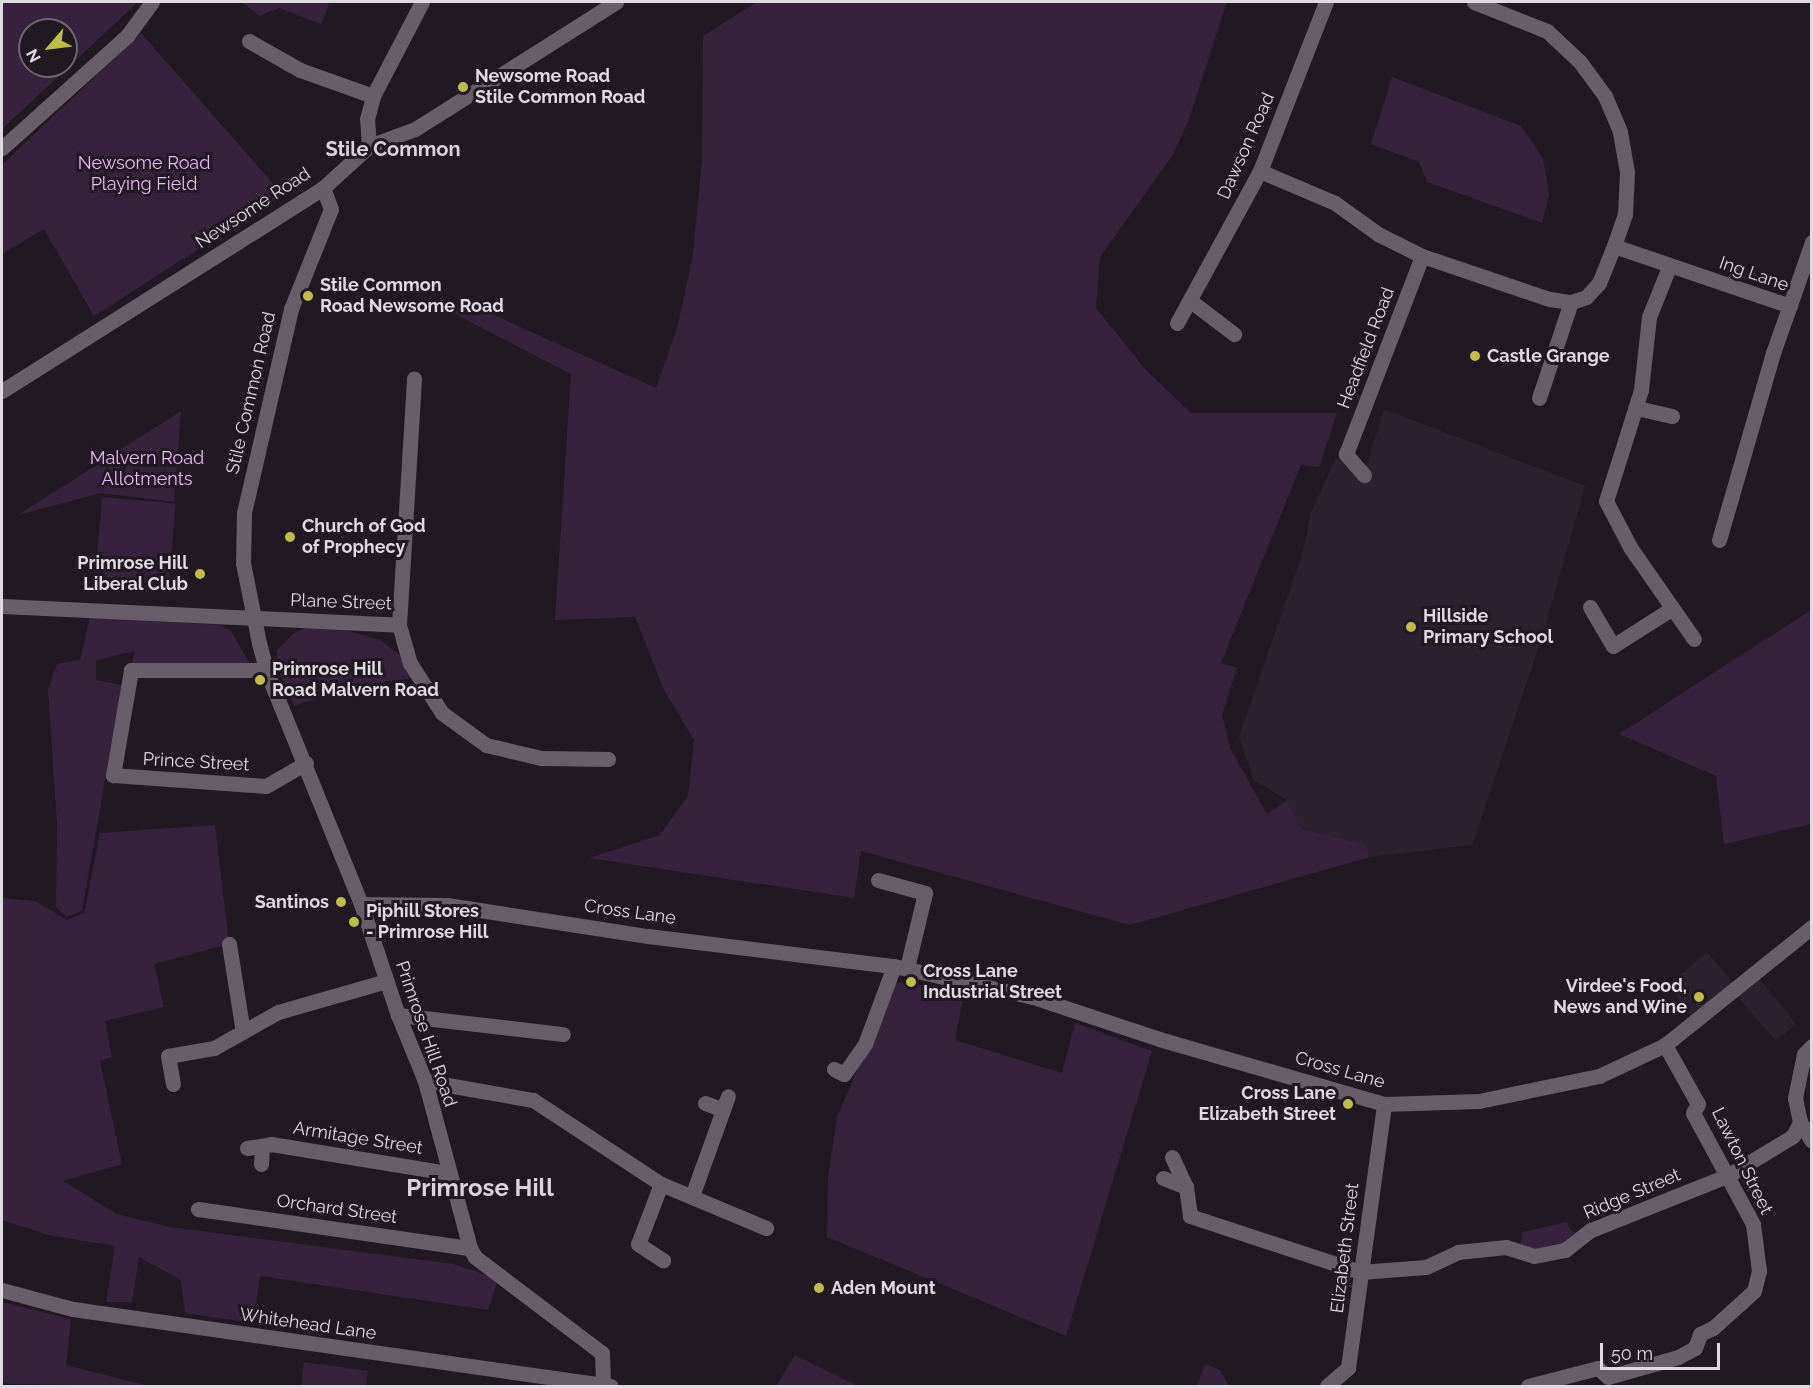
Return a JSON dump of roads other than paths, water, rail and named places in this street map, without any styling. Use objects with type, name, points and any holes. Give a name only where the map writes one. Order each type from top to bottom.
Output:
[{"type":"street","points":[[2,148],[127,36],[152,2]]},
{"type":"street","points":[[369,146],[367,119],[373,96],[422,2]]},
{"type":"street","name":"Newsome Road","points":[[2,391],[323,188],[369,146],[414,129],[616,2]]},
{"type":"street","name":"Dawson Road","points":[[1177,323],[1192,302],[1260,171],[1326,2]]},
{"type":"street","points":[[1260,171],[1335,203],[1378,234],[1422,256],[1549,299],[1571,302],[1586,297],[1599,283],[1625,214],[1626,172],[1620,132],[1605,96],[1580,62],[1547,31],[1474,2]]},
{"type":"street","points":[[249,41],[300,70],[373,96]]},
{"type":"street","name":"Stile Common Road","points":[[252,616],[243,563],[244,513],[291,309],[331,209],[323,188]]},
{"type":"street","points":[[1790,306],[1806,279],[1812,242]]},
{"type":"street","name":"Ing Lane","points":[[1614,246],[1669,267],[1790,306],[1719,540]]},
{"type":"street","name":"Headfield Road","points":[[1364,475],[1346,454],[1422,256]]},
{"type":"street","points":[[1669,267],[1650,317],[1637,408],[1606,501],[1671,609],[1694,639]]},
{"type":"street","points":[[1192,302],[1234,334]]},
{"type":"street","points":[[1539,398],[1571,302]]},
{"type":"street","name":"Plane Street","points":[[2,606],[252,616],[311,622],[399,625],[414,378]]},
{"type":"street","points":[[1637,408],[1672,416]]},
{"type":"street","points":[[1590,607],[1613,646],[1671,609]]},
{"type":"street","name":"Primrose Hill Road","points":[[252,616],[266,670],[306,763],[361,904],[398,1015],[425,1081],[470,1248],[475,1257],[602,1353],[606,1385]]},
{"type":"street","points":[[399,625],[410,663],[442,713],[486,745],[541,758],[608,759]]},
{"type":"street","name":"Prince Street","points":[[266,670],[131,670],[113,776],[266,786],[306,763]]},
{"type":"street","points":[[834,1069],[843,1074],[865,1044],[900,967],[925,893],[878,880]]},
{"type":"street","name":"Cross Lane","points":[[361,904],[447,905],[648,936],[900,967],[1033,997],[1159,1039],[1384,1104],[1479,1101],[1599,1076],[1665,1045],[1812,927]]},
{"type":"street","points":[[229,944],[243,1032]]},
{"type":"street","points":[[173,1084],[168,1056],[214,1048],[278,1012],[387,981]]},
{"type":"street","points":[[398,1015],[563,1034]]},
{"type":"street","name":"Lawton Street","points":[[1528,1386],[1598,1368],[1608,1377],[1678,1357],[1695,1348],[1700,1334],[1720,1322],[1754,1291],[1759,1271],[1753,1224],[1693,1113],[1698,1104],[1665,1045]]},
{"type":"street","points":[[1812,1046],[1804,1054],[1795,1098],[1800,1122],[1812,1141]]},
{"type":"street","points":[[425,1081],[533,1100],[661,1184],[766,1228]]},
{"type":"street","points":[[692,1196],[726,1103],[705,1103]]},
{"type":"street","name":"Elizabeth Street","points":[[1327,1386],[1348,1368],[1357,1318],[1360,1272],[1384,1104]]},
{"type":"street","name":"Ridge Street","points":[[1360,1272],[1426,1267],[1458,1252],[1506,1247],[1534,1256],[1565,1250],[1591,1230],[1727,1176],[1793,1136],[1800,1122]]},
{"type":"street","name":"Armitage Street","points":[[261,1164],[254,1147],[271,1144],[449,1173]]},
{"type":"street","points":[[1172,1157],[1186,1186],[1190,1216],[1360,1272]]},
{"type":"street","points":[[1163,1178],[1186,1186]]},
{"type":"street","points":[[661,1184],[638,1244],[663,1260]]},
{"type":"street","name":"Orchard Street","points":[[198,1209],[470,1248]]},
{"type":"street","name":"Whitehead Lane","points":[[2,1290],[73,1309],[606,1385]]},
{"type":"place","name":"Newsome Road Stile Common Road","points":[[463,87]]},
{"type":"place","name":"Stile Common Road Newsome Road","points":[[308,296]]},
{"type":"place","name":"Castle Grange","points":[[1475,356]]},
{"type":"place","name":"Church of God of Prophecy","points":[[290,537]]},
{"type":"place","name":"Primrose Hill Liberal Club","points":[[200,574]]},
{"type":"place","name":"Hillside Primary School","points":[[1411,627]]},
{"type":"place","name":"Primrose Hill Road Malvern Road","points":[[260,680]]},
{"type":"place","name":"Santinos","points":[[341,902]]},
{"type":"place","name":"Piphill Stores - Primrose Hill","points":[[354,922]]},
{"type":"place","name":"Cross Lane Industrial Street","points":[[911,982]]},
{"type":"place","name":"Virdee's Food, News and Wine","points":[[1699,997]]},
{"type":"place","name":"Cross Lane Elizabeth Street","points":[[1348,1104]]},
{"type":"place","name":"Aden Mount","points":[[819,1288]]},
{"type":"district","name":"Stile Common","points":[[393,149]]},
{"type":"district","name":"Primrose Hill","points":[[480,1188]]},
{"type":"park label","name":"Newsome Road Playing Field","points":[[144,174]]},
{"type":"park label","name":"Malvern Road Allotments","points":[[147,469]]}]
